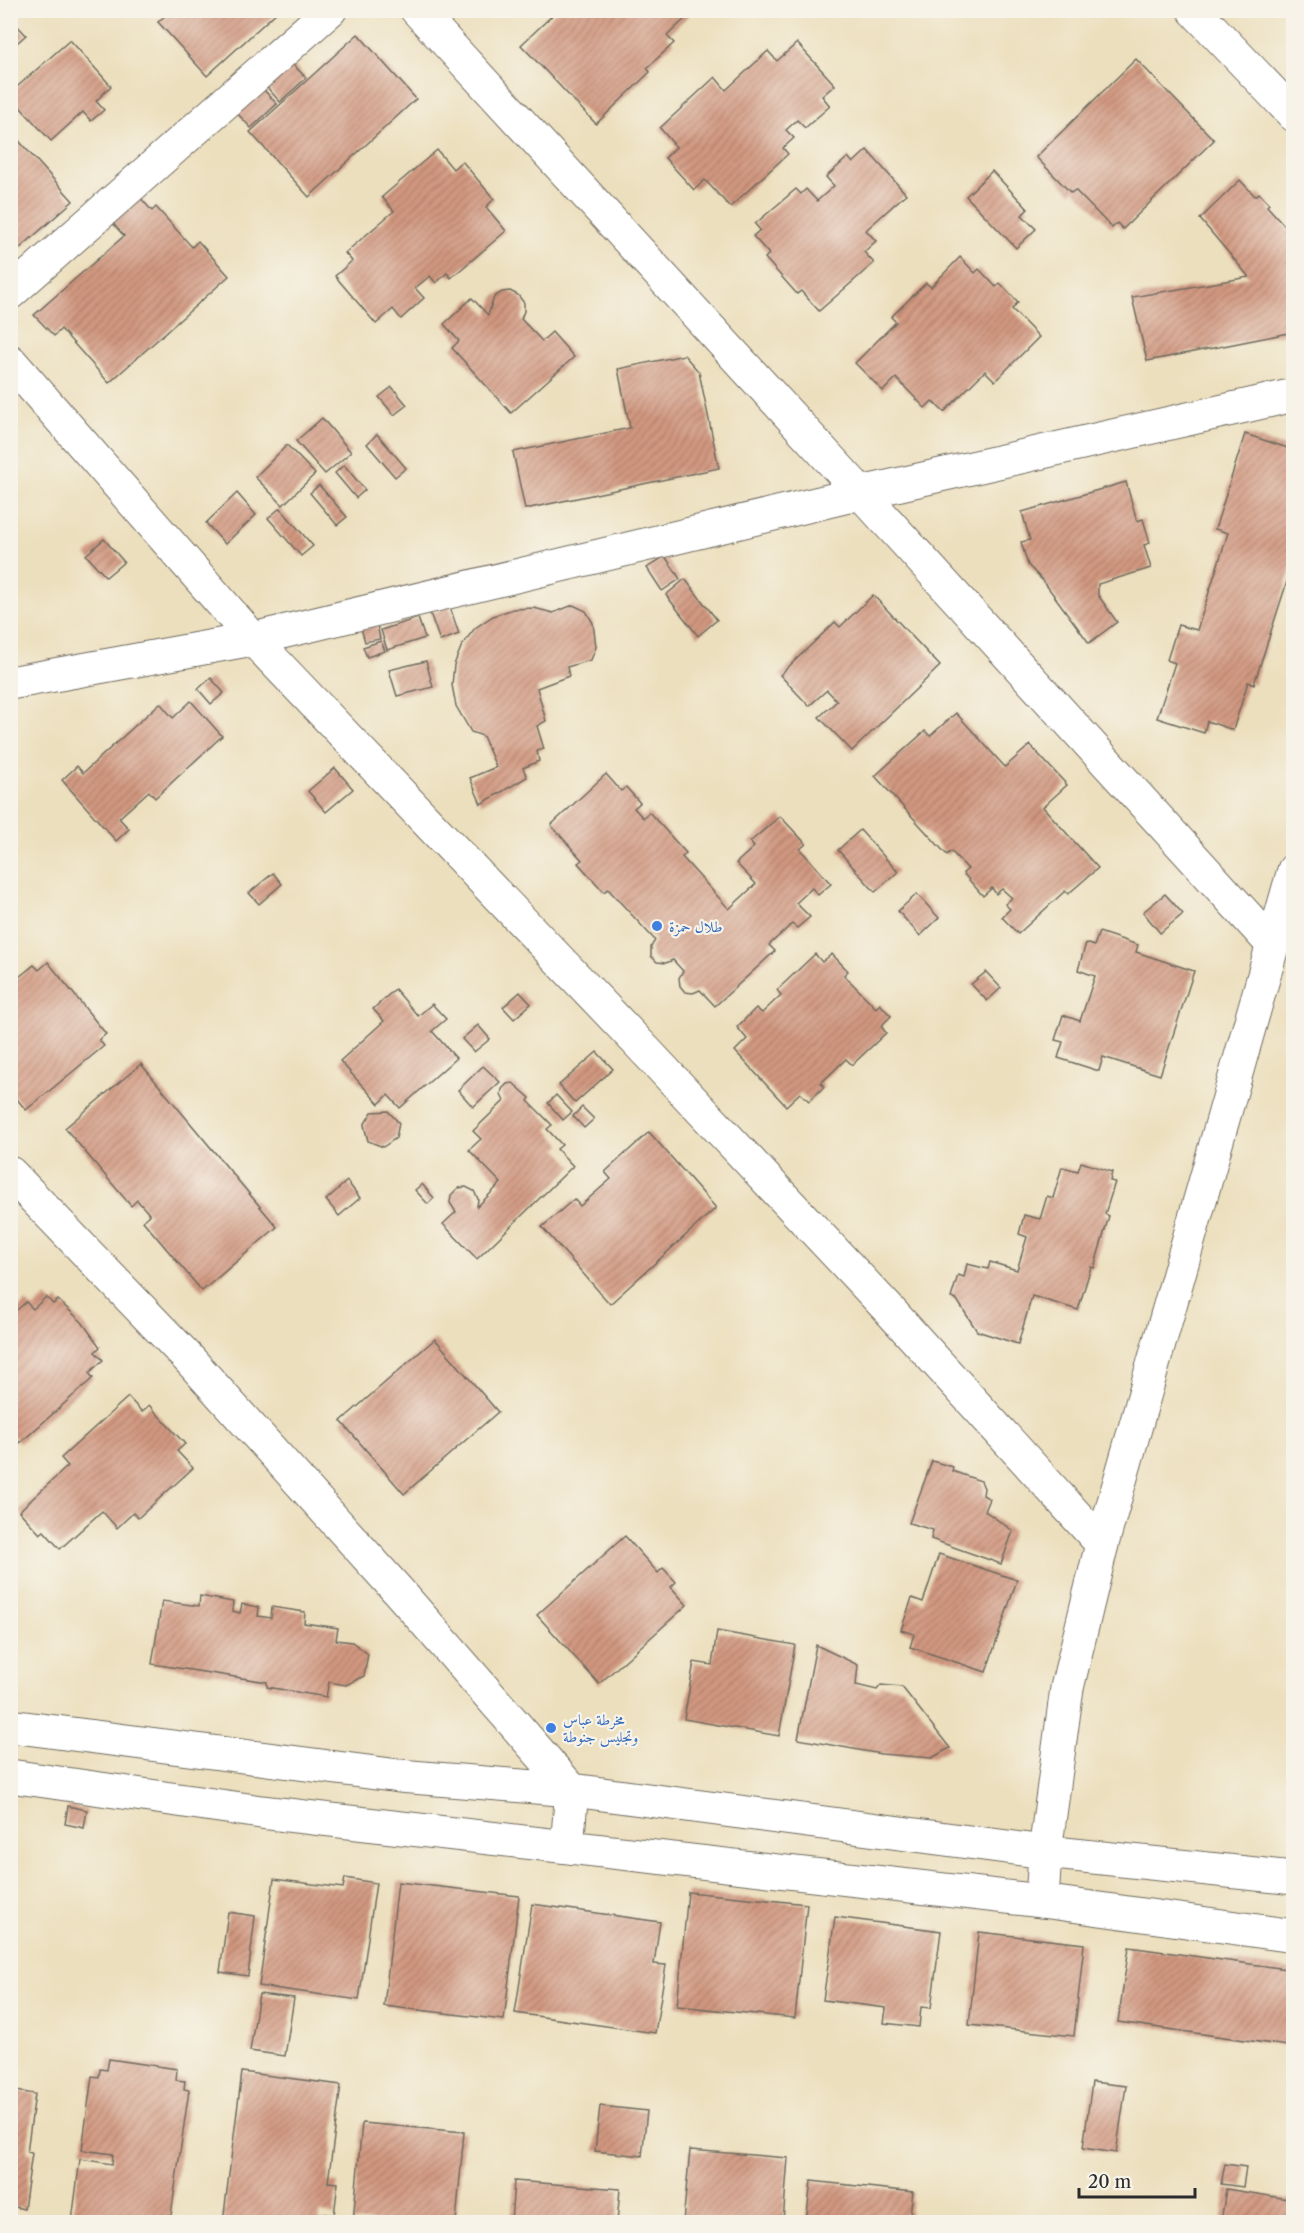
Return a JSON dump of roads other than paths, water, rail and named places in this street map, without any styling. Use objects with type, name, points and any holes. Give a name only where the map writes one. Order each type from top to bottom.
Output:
[{"type":"street","points":[[10,293],[330,10]]},
{"type":"street","points":[[417,10],[1272,944]]},
{"type":"street","points":[[1194,10],[1293,115]]},
{"type":"street","points":[[10,361],[253,639],[685,1092],[893,1314],[1102,1544]]},
{"type":"street","points":[[10,683],[253,639],[861,493],[1293,395]]},
{"type":"street","points":[[1042,1901],[1045,1852],[1067,1688],[1102,1544],[1293,870]]},
{"type":"street","points":[[10,1173],[189,1359],[400,1593],[572,1790],[567,1846]]},
{"type":"street","points":[[10,1726],[399,1776],[572,1790],[1045,1852],[1293,1878]]},
{"type":"street","points":[[225,1806],[231,1755]]},
{"type":"street","points":[[10,1776],[225,1806],[1042,1901],[1293,1936]]},
{"type":"place","name":"طلال حمزة","points":[[657,926]]},
{"type":"place","name":"مخرطة عباس وتجليس جنوطة","points":[[551,1728]]}]
